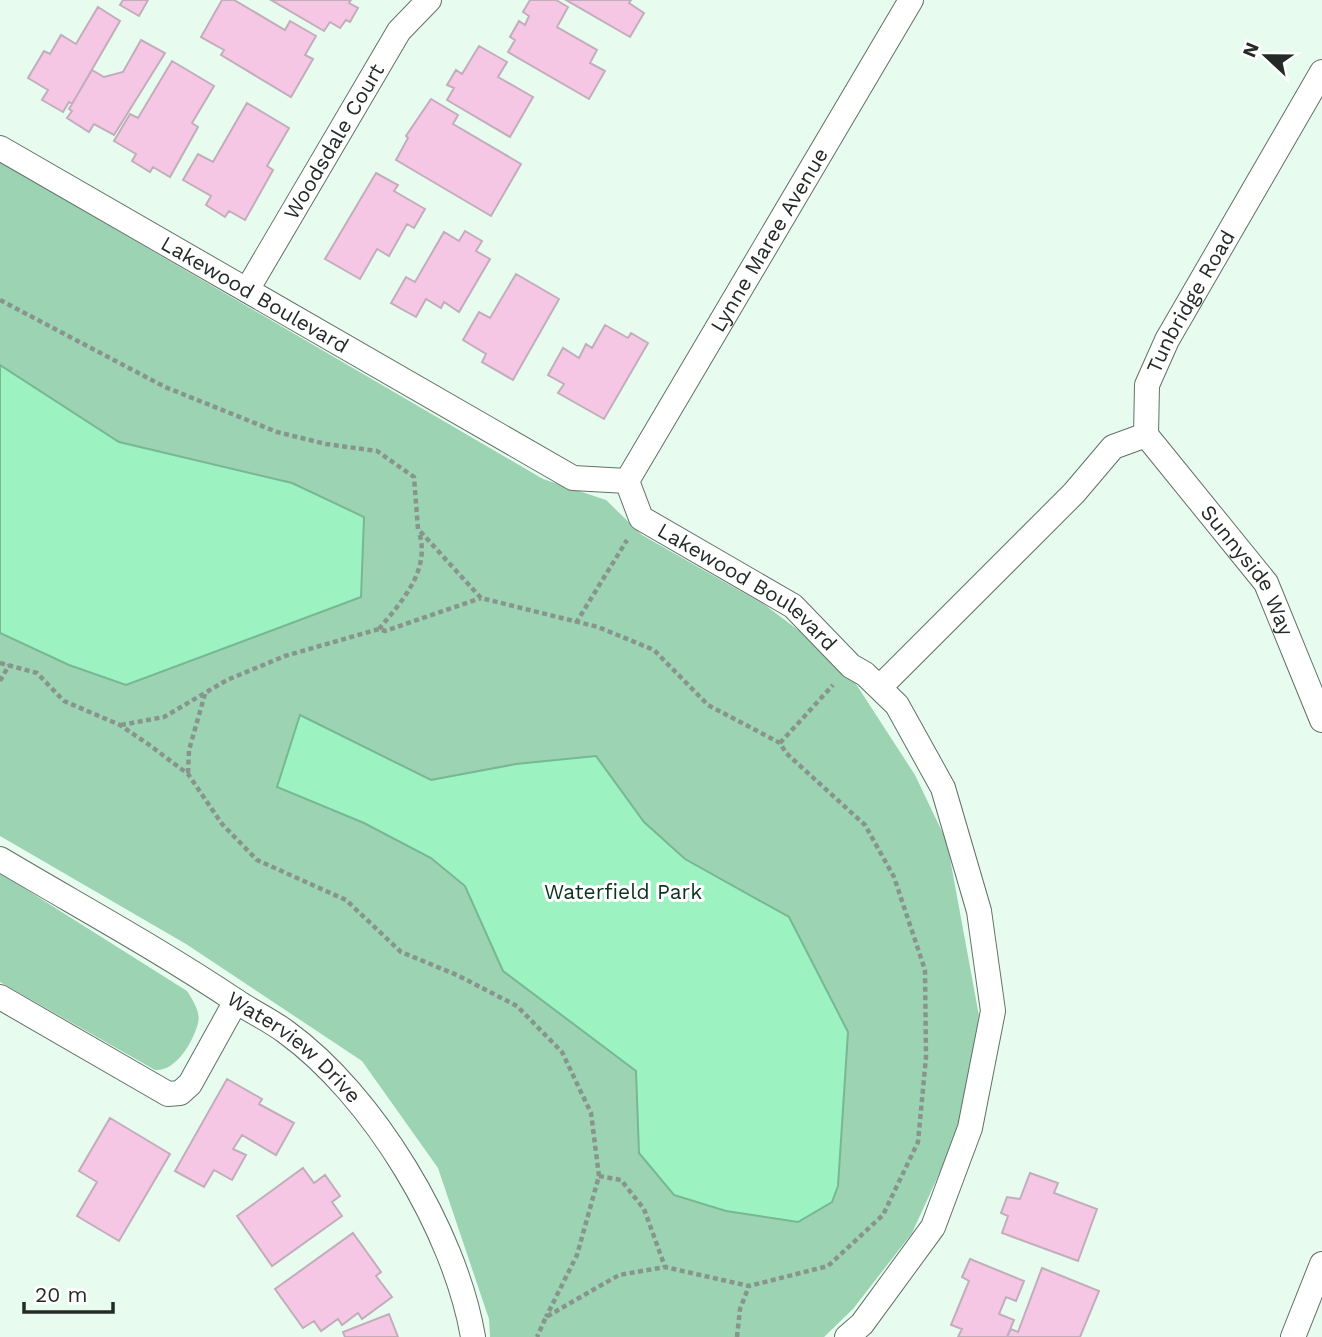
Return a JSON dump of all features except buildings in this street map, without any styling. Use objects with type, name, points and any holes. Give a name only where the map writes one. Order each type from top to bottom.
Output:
[{"type":"street","name":"Woodsdale Court","points":[[247,290],[399,31],[429,0]]},
{"type":"street","name":"Lynne Maree Avenue","points":[[627,481],[911,0]]},
{"type":"street","name":"Tunbridge Road","points":[[1146,435],[1147,385],[1167,340],[1322,72]]},
{"type":"street","name":"Lakewood Boulevard","points":[[0,148],[573,478],[627,481],[641,518],[793,606],[851,666],[880,687],[897,705],[943,788],[979,911],[993,1011],[970,1128],[933,1227],[862,1324],[847,1337]]},
{"type":"street","points":[[880,687],[1074,493],[1113,447],[1146,435]]},
{"type":"street","name":"Sunnyside Way","points":[[1146,435],[1266,583],[1322,720]]},
{"type":"street","name":"Waterview Drive","points":[[0,859],[210,982],[286,1032],[328,1069],[380,1131],[424,1196],[451,1258],[473,1337]]},
{"type":"street","points":[[0,997],[168,1094],[180,1093],[190,1084],[236,1001]]},
{"type":"street","points":[[1293,1337],[1322,1264]]},
{"type":"path","points":[[0,300],[164,387],[276,432],[326,444],[377,451],[414,477],[418,529],[425,550],[411,590],[379,629]]},
{"type":"path","points":[[576,623],[641,518]]},
{"type":"path","points":[[418,529],[481,598],[598,627],[654,650],[708,705],[780,743],[786,753],[864,825],[894,877],[925,970],[926,1057],[918,1142],[883,1216],[828,1266],[749,1286],[665,1267],[619,1275],[545,1317]]},
{"type":"path","points":[[120,725],[164,717],[227,680],[285,656],[379,629],[385,631],[481,598]]},
{"type":"path","points":[[0,663],[37,673],[64,701],[120,725],[188,774],[222,824],[257,860],[346,901],[401,953],[457,975],[517,1006],[562,1052],[591,1113],[599,1176],[577,1255],[537,1337]]},
{"type":"path","points":[[0,681],[9,665]]},
{"type":"path","points":[[780,743],[835,683]]},
{"type":"path","points":[[188,774],[189,750],[205,694]]},
{"type":"path","points":[[599,1176],[621,1180],[644,1209],[665,1267]]},
{"type":"path","points":[[737,1337],[740,1309],[749,1286]]},
{"type":"green space","name":"Waterfield Park","points":[[0,162],[543,479],[606,500],[642,535],[765,605],[843,664],[915,775],[947,842],[979,1016],[961,1126],[912,1233],[853,1309],[824,1337],[490,1337],[489,1319],[438,1168],[362,1061],[186,944],[0,836]]},
{"type":"green space","points":[[0,873],[187,991],[199,1019],[192,1039],[176,1061],[155,1070],[0,982]]},
{"type":"shaded area","points":[[0,365],[119,442],[292,483],[364,517],[361,597],[126,685],[69,665],[0,633]]},
{"type":"shaded area","points":[[300,715],[431,780],[516,764],[596,756],[644,822],[685,859],[789,917],[848,1032],[838,1186],[832,1202],[798,1222],[726,1211],[674,1195],[639,1153],[636,1071],[503,971],[465,886],[431,858],[364,823],[277,787]]}]
